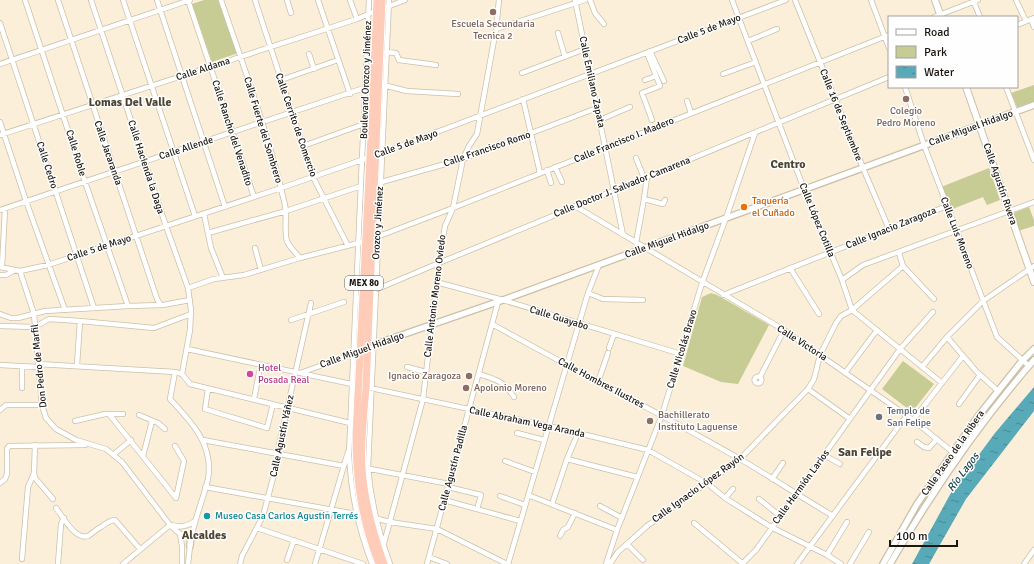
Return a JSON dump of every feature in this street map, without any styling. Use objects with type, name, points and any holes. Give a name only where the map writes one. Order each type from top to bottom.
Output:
[{"type":"highway","name":"Orozco y Jiménez","points":[[376,0],[382,9]]},
{"type":"highway","name":"Orozco y Jiménez","points":[[369,240],[377,183],[376,86],[382,0]]},
{"type":"highway","name":"Orozco y Jiménez","points":[[376,155],[369,240],[363,349],[362,434],[372,517],[384,564]]},
{"type":"highway","name":"Orozco y Jiménez","points":[[362,387],[356,466],[364,516],[371,543],[379,564]]},
{"type":"main road","points":[[935,0],[938,16]]},
{"type":"main road","name":"Calle Agustín Rivera","points":[[966,88],[1009,211],[1031,268],[1034,282]]},
{"type":"street","name":"Calle Roble","points":[[25,0],[128,306]]},
{"type":"street","name":"Calle Jacaranda","points":[[58,0],[114,172],[160,304]]},
{"type":"street","name":"Calle Hacienda la Daga","points":[[91,0],[188,288],[191,314],[190,330],[182,374]]},
{"type":"street","points":[[123,0],[195,216]]},
{"type":"street","points":[[157,0],[225,206]]},
{"type":"street","points":[[0,64],[189,0]]},
{"type":"street","name":"Calle Rancho del Venadito","points":[[189,0],[254,197]]},
{"type":"street","name":"Calle Fuerte del Sombrero","points":[[221,0],[262,123],[281,188],[286,211],[287,241],[300,258]]},
{"type":"street","name":"Calle Cerrito de Comercio","points":[[255,0],[313,177],[348,246]]},
{"type":"street","points":[[287,0],[291,13]]},
{"type":"street","points":[[318,0],[350,94]]},
{"type":"street","points":[[350,0],[357,19]]},
{"type":"street","name":"Boulevard Orozco y Jiménez","points":[[369,0],[369,15],[376,86],[364,124],[361,186],[369,240],[362,387],[350,423],[349,446],[350,481],[356,514],[363,541],[372,564]]},
{"type":"street","name":"Orozco y Jiménez","points":[[376,86],[386,52],[382,9],[389,0]]},
{"type":"street","name":"Calle Aldama","points":[[2,135],[369,15],[405,0]]},
{"type":"street","name":"Calle Antonio Moreno Oviedo","points":[[383,547],[423,400],[438,263],[445,226],[453,208],[463,159],[477,134],[496,29],[499,0]]},
{"type":"street","points":[[496,29],[585,0]]},
{"type":"street","points":[[590,0],[596,13],[604,24]]},
{"type":"street","name":"Calle López Cotilla","points":[[732,0],[804,189],[842,280],[852,310]]},
{"type":"street","name":"Calle 5 de Mayo","points":[[20,271],[48,265],[77,256],[362,160],[786,0]]},
{"type":"street","name":"Calle 16 de Septiembre","points":[[795,0],[862,168],[889,229]]},
{"type":"street","points":[[871,0],[887,36]]},
{"type":"street","points":[[938,16],[975,0],[980,16]]},
{"type":"street","points":[[1016,0],[1034,27]]},
{"type":"street","name":"Calle Emiliano Zapata","points":[[576,2],[624,235]]},
{"type":"street","points":[[1018,25],[1030,19]]},
{"type":"street","name":"Calle Cedro","points":[[0,23],[94,308]]},
{"type":"street","points":[[748,41],[777,29]]},
{"type":"street","points":[[558,33],[565,57]]},
{"type":"street","name":"Calle Francisco I. Madero","points":[[188,288],[214,279],[261,270],[369,240],[887,36]]},
{"type":"street","points":[[522,73],[585,49]]},
{"type":"street","points":[[386,52],[396,53],[399,60],[436,65]]},
{"type":"street","points":[[649,52],[660,86],[642,93],[652,120]]},
{"type":"street","points":[[649,52],[664,81]]},
{"type":"street","points":[[309,54],[314,69]]},
{"type":"street","points":[[281,80],[338,60]]},
{"type":"street","points":[[723,74],[756,62]]},
{"type":"street","points":[[645,80],[656,76]]},
{"type":"street","name":"Calle Doctor J. Salvador Camarena","points":[[366,295],[438,263],[888,77]]},
{"type":"street","points":[[376,86],[407,91],[458,94]]},
{"type":"street","name":"Calle Allende","points":[[0,210],[144,161],[376,86]]},
{"type":"street","name":"Calle Luis Moreno","points":[[905,88],[924,145],[997,337],[1029,366]]},
{"type":"street","points":[[1006,88],[1034,160]]},
{"type":"street","points":[[523,99],[540,173]]},
{"type":"street","points":[[687,101],[691,113]]},
{"type":"street","name":"Calle Miguel Hidalgo","points":[[298,373],[599,265],[1034,105]]},
{"type":"street","points":[[600,120],[630,107]]},
{"type":"street","name":"Calle Francisco Romo","points":[[377,183],[463,159],[597,108]]},
{"type":"street","points":[[0,122],[2,135],[65,310]]},
{"type":"street","points":[[303,146],[364,124]]},
{"type":"street","name":"Calle Nicolás Bravo","points":[[606,564],[617,530],[662,415],[702,283],[755,133]]},
{"type":"street","points":[[636,158],[645,178],[644,199],[636,243]]},
{"type":"street","points":[[555,167],[562,182]]},
{"type":"street","points":[[547,170],[551,184]]},
{"type":"street","points":[[208,233],[286,211],[361,186]]},
{"type":"street","points":[[644,199],[663,204],[665,200]]},
{"type":"street","points":[[842,280],[863,265],[1034,202]]},
{"type":"street","name":"Calle Victoria","points":[[575,206],[702,283],[784,330],[907,415],[958,456]]},
{"type":"street","name":"Calle Ignacio Zaragoza","points":[[723,295],[947,206]]},
{"type":"street","points":[[5,209],[1,267],[20,271]]},
{"type":"street","points":[[204,214],[211,248],[223,278]]},
{"type":"street","points":[[255,248],[261,270]]},
{"type":"street","points":[[899,253],[903,266],[934,299]]},
{"type":"street","points":[[372,517],[390,522],[437,529],[507,564],[588,293],[599,265]]},
{"type":"street","name":"Calle Ignacio López Rayón","points":[[610,564],[618,552],[647,526],[708,484],[740,459],[808,388],[814,379],[820,355],[836,322],[841,316],[852,310],[903,266]]},
{"type":"street","points":[[790,268],[819,314]]},
{"type":"street","points":[[922,367],[947,337],[983,301],[1031,268]]},
{"type":"street","points":[[0,275],[6,275],[15,270]]},
{"type":"street","name":"Don Pedro de Marfil","points":[[20,271],[34,314],[42,405],[46,418],[56,429],[76,440],[106,450],[122,462],[170,525],[180,534]]},
{"type":"street","name":"Calle Guayabo","points":[[436,282],[681,354]]},
{"type":"street","points":[[588,293],[603,299],[643,300]]},
{"type":"street","points":[[0,314],[10,318],[18,318],[45,311],[163,305],[190,300]]},
{"type":"street","name":"Calle Agustín Padilla","points":[[427,564],[492,324],[500,301]]},
{"type":"street","points":[[291,320],[344,302]]},
{"type":"street","name":"Calle Agustín Yáñez","points":[[240,564],[242,556],[263,516],[268,498],[278,459],[277,454],[288,408],[298,373],[311,303]]},
{"type":"street","points":[[852,310],[942,383]]},
{"type":"street","name":"Calle Hermión Larios","points":[[742,564],[756,550],[900,349],[933,312]]},
{"type":"street","points":[[0,326],[35,327],[49,319],[154,328],[191,314]]},
{"type":"street","points":[[77,366],[80,321]]},
{"type":"street","name":"Calle Hombres Ilustres","points":[[492,324],[566,365],[662,415],[740,459],[796,495],[833,516]]},
{"type":"street","points":[[760,377],[784,330]]},
{"type":"street","points":[[845,373],[877,330]]},
{"type":"street","points":[[598,382],[614,334]]},
{"type":"street","points":[[947,337],[980,375],[998,391]]},
{"type":"street","name":"Calle Abraham Vega Aranda","points":[[187,349],[549,426],[648,450],[708,484],[725,498],[772,527],[827,555],[841,564]]},
{"type":"street","name":"Calle Paseo de la Ribera","points":[[883,564],[917,504],[979,415],[1022,361],[1034,349]]},
{"type":"street","points":[[913,420],[963,356]]},
{"type":"street","name":"Calle Paseo de la Ribera","points":[[890,564],[958,456],[1010,388],[1034,360]]},
{"type":"street","points":[[0,365],[77,366],[175,372],[182,374],[190,384],[350,423]]},
{"type":"street","points":[[22,366],[22,388]]},
{"type":"street","points":[[407,367],[426,372]]},
{"type":"street","points":[[175,372],[170,399],[192,423],[203,440],[209,460],[208,479],[195,521],[188,564]]},
{"type":"street","points":[[254,399],[260,373]]},
{"type":"street","points":[[479,374],[496,380],[508,387],[514,397]]},
{"type":"street","points":[[959,404],[980,375]]},
{"type":"street","points":[[808,388],[850,419]]},
{"type":"street","points":[[208,389],[205,409],[267,428],[273,404]]},
{"type":"street","points":[[0,410],[6,405],[42,405]]},
{"type":"street","points":[[75,421],[105,414],[123,414]]},
{"type":"street","points":[[109,414],[176,498],[184,461],[175,446]]},
{"type":"street","points":[[139,415],[158,423],[165,429]]},
{"type":"street","points":[[797,564],[907,415]]},
{"type":"street","points":[[143,456],[152,421]]},
{"type":"street","points":[[517,433],[544,440]]},
{"type":"street","points":[[552,504],[567,459],[578,433]]},
{"type":"street","points":[[917,442],[924,447],[929,448],[937,439]]},
{"type":"street","points":[[113,455],[130,440]]},
{"type":"street","points":[[203,440],[344,466]]},
{"type":"street","points":[[34,445],[35,478],[53,499]]},
{"type":"street","points":[[0,483],[6,478],[7,474],[7,449],[9,446],[91,445]]},
{"type":"street","points":[[315,564],[349,446]]},
{"type":"street","points":[[824,454],[840,464]]},
{"type":"street","points":[[567,459],[638,477]]},
{"type":"street","points":[[505,461],[535,472]]},
{"type":"street","points":[[772,479],[783,463]]},
{"type":"street","points":[[365,468],[403,475],[481,495],[478,506]]},
{"type":"street","points":[[22,559],[28,487],[34,473]]},
{"type":"street","points":[[205,487],[356,514]]},
{"type":"street","points":[[725,498],[732,489]]},
{"type":"street","points":[[528,495],[617,530]]},
{"type":"street","points":[[500,496],[525,505]]},
{"type":"street","points":[[759,499],[780,516]]},
{"type":"street","points":[[444,500],[520,521]]},
{"type":"street","points":[[600,506],[622,518]]},
{"type":"street","points":[[56,508],[75,533],[83,536],[89,535],[94,530],[110,521],[115,520],[140,549]]},
{"type":"street","points":[[560,536],[563,530],[568,527],[574,513]]},
{"type":"street","name":"Orozco y Jiménez","points":[[372,517],[390,564]]},
{"type":"street","points":[[58,564],[61,524],[64,518]]},
{"type":"street","points":[[123,564],[170,525],[178,527],[195,521]]},
{"type":"street","points":[[694,522],[742,564]]},
{"type":"street","points":[[827,555],[847,522]]},
{"type":"street","points":[[257,528],[363,564]]},
{"type":"street","points":[[850,564],[869,532]]},
{"type":"street","points":[[182,564],[180,534],[192,534]]},
{"type":"street","points":[[287,560],[294,540]]},
{"type":"street","points":[[627,544],[644,560]]},
{"type":"street","points":[[611,549],[618,552]]},
{"type":"street","points":[[1024,564],[1034,550]]},
{"type":"street","points":[[429,557],[447,564]]},
{"type":"green space","points":[[204,0],[220,0],[238,53],[212,62],[192,4]]},
{"type":"green space","points":[[1034,85],[1034,101],[1017,107],[1011,93]]},
{"type":"green space","points":[[989,168],[1000,200],[987,205],[983,197],[950,210],[941,187]]},
{"type":"green space","points":[[1029,207],[1034,220],[1034,226],[1018,231],[1011,214]]},
{"type":"green space","points":[[711,293],[769,325],[738,384],[721,382],[683,366],[702,297]]},
{"type":"green space","points":[[903,361],[934,384],[912,412],[882,389]]},
{"type":"water","points":[[1034,387],[1034,411],[966,499],[929,564],[912,564],[952,491],[995,433]]},
{"type":"place","name":"Escuela Secundaria Tecnica 2","points":[[493,12]]},
{"type":"place","name":"Colegio Pedro Moreno","points":[[906,99]]},
{"type":"place","name":"Taquería el Cuñado","points":[[744,207]]},
{"type":"place","name":"Hotel Posada Real","points":[[250,374]]},
{"type":"place","name":"Ignacio Zaragoza","points":[[469,376]]},
{"type":"place","name":"Apolonio Moreno","points":[[466,388]]},
{"type":"place","name":"Templo de San Felipe","points":[[879,417]]},
{"type":"place","name":"Bachillerato Instituto Laguense","points":[[650,421]]},
{"type":"place","name":"Museo Casa Carlos Agustín Terrés","points":[[207,516]]},
{"type":"district","name":"Lomas Del Valle","points":[[130,102]]},
{"type":"district","name":"Centro","points":[[788,164]]},
{"type":"district","name":"San Felipe","points":[[865,452]]},
{"type":"district","name":"Alcaldes","points":[[204,535]]},
{"type":"water label","name":"Río Lagos","points":[[963,472]]}]
